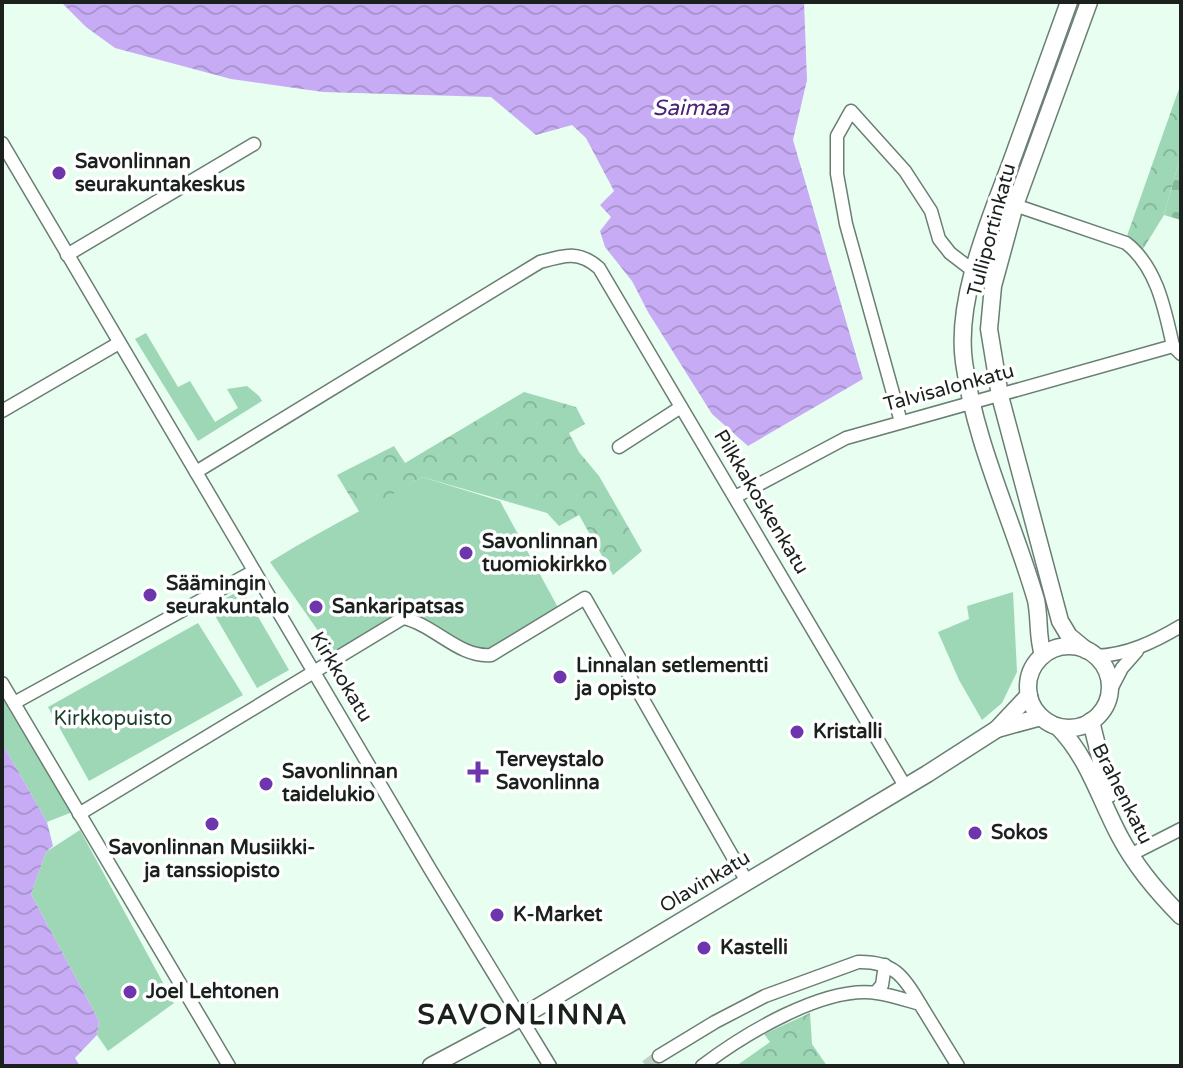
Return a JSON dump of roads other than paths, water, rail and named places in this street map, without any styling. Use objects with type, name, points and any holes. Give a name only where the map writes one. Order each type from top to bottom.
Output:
[{"type":"main road","name":"Tulliportinkatu","points":[[1043,655],[1038,634],[1040,618],[1033,590],[970,404],[962,326],[974,272],[997,199],[1069,2]]},
{"type":"main road","name":"Tulliportinkatu","points":[[1089,2],[1015,205],[993,286],[989,329],[1000,396],[1060,621],[1069,636],[1091,653]]},
{"type":"main road","points":[[1064,646],[1091,653],[1104,667],[1109,680],[1106,704],[1091,721],[1081,726],[1058,727],[1041,717],[1029,695],[1030,673],[1043,655],[1064,646]]},
{"type":"main road","name":"Olavinkatu","points":[[431,1066],[520,1017],[997,729],[1029,695]]},
{"type":"main road","name":"Olavinkatu","points":[[997,729],[1041,717]]},
{"type":"main road","name":"Brahenkatu","points":[[1091,721],[1106,789],[1134,854],[1181,900]]},
{"type":"main road","name":"Brahenkatu","points":[[1058,727],[1079,753],[1147,880],[1181,916]]},
{"type":"street","points":[[901,422],[846,224],[837,174],[837,136],[851,111],[905,171],[931,211],[939,239],[950,253],[993,286]]},
{"type":"street","name":"Kirkkokatu","points":[[2,143],[430,869],[550,1066]]},
{"type":"street","points":[[67,255],[254,144]]},
{"type":"street","points":[[997,199],[1126,243],[1140,254],[1162,297],[1177,350]]},
{"type":"street","name":"Pilkkakoskenkatu","points":[[196,472],[540,262],[569,254],[590,260],[599,268],[905,786]]},
{"type":"street","points":[[2,411],[119,343]]},
{"type":"street","name":"Talvisalonkatu","points":[[735,497],[846,438],[1177,350]]},
{"type":"street","points":[[619,447],[681,407]]},
{"type":"street","points":[[14,703],[254,571]]},
{"type":"street","points":[[79,814],[403,618],[419,622],[475,657],[491,655],[585,598],[746,880]]},
{"type":"street","points":[[1091,653],[1113,656],[1142,646],[1181,626]]},
{"type":"street","points":[[1109,693],[1122,668],[1142,646]]},
{"type":"street","points":[[2,683],[229,1066]]},
{"type":"street","points":[[1134,854],[1181,829]]},
{"type":"street","points":[[659,1056],[765,996],[858,962],[873,961],[885,965],[906,981],[958,1066]]},
{"type":"street","points":[[876,992],[882,985],[885,965]]},
{"type":"street","points":[[702,1066],[751,1032],[835,996],[876,992],[922,1007]]},
{"type":"water","name":"Saimaa","points":[[61,2],[804,2],[807,80],[793,140],[863,379],[748,446],[712,414],[632,281],[605,247],[600,231],[611,217],[600,205],[614,191],[586,138],[572,125],[536,135],[491,97],[323,92],[231,79],[115,48],[86,27]]},
{"type":"water","points":[[2,743],[47,822],[53,846],[46,852],[31,894],[99,1021],[97,1035],[75,1058],[80,1066],[2,1066]]},
{"type":"tunnel","points":[[646,1066],[659,1056]]},
{"type":"place","name":"Savonlinnan seurakuntakeskus","points":[[59,173]]},
{"type":"place","name":"Savonlinnan tuomiokirkko","points":[[466,553]]},
{"type":"place","name":"Säämingin seurakuntalo","points":[[150,595]]},
{"type":"place","name":"Sankaripatsas","points":[[316,607]]},
{"type":"place","name":"Linnalan setlementti ja opisto","points":[[560,677]]},
{"type":"place","name":"Kristalli","points":[[797,732]]},
{"type":"place","name":"Terveystalo Savonlinna","points":[[478,772]]},
{"type":"place","name":"Savonlinnan taidelukio","points":[[266,784]]},
{"type":"place","name":"Savonlinnan Musiikki- ja tanssiopisto","points":[[212,824]]},
{"type":"place","name":"Sokos","points":[[975,833]]},
{"type":"place","name":"K-Market","points":[[497,915]]},
{"type":"place","name":"Kastelli","points":[[704,948]]},
{"type":"place","name":"Joel Lehtonen","points":[[130,992]]},
{"type":"district","name":"SAVONLINNA","points":[[523,1015]]},
{"type":"park label","name":"Kirkkopuisto","points":[[113,719]]}]
